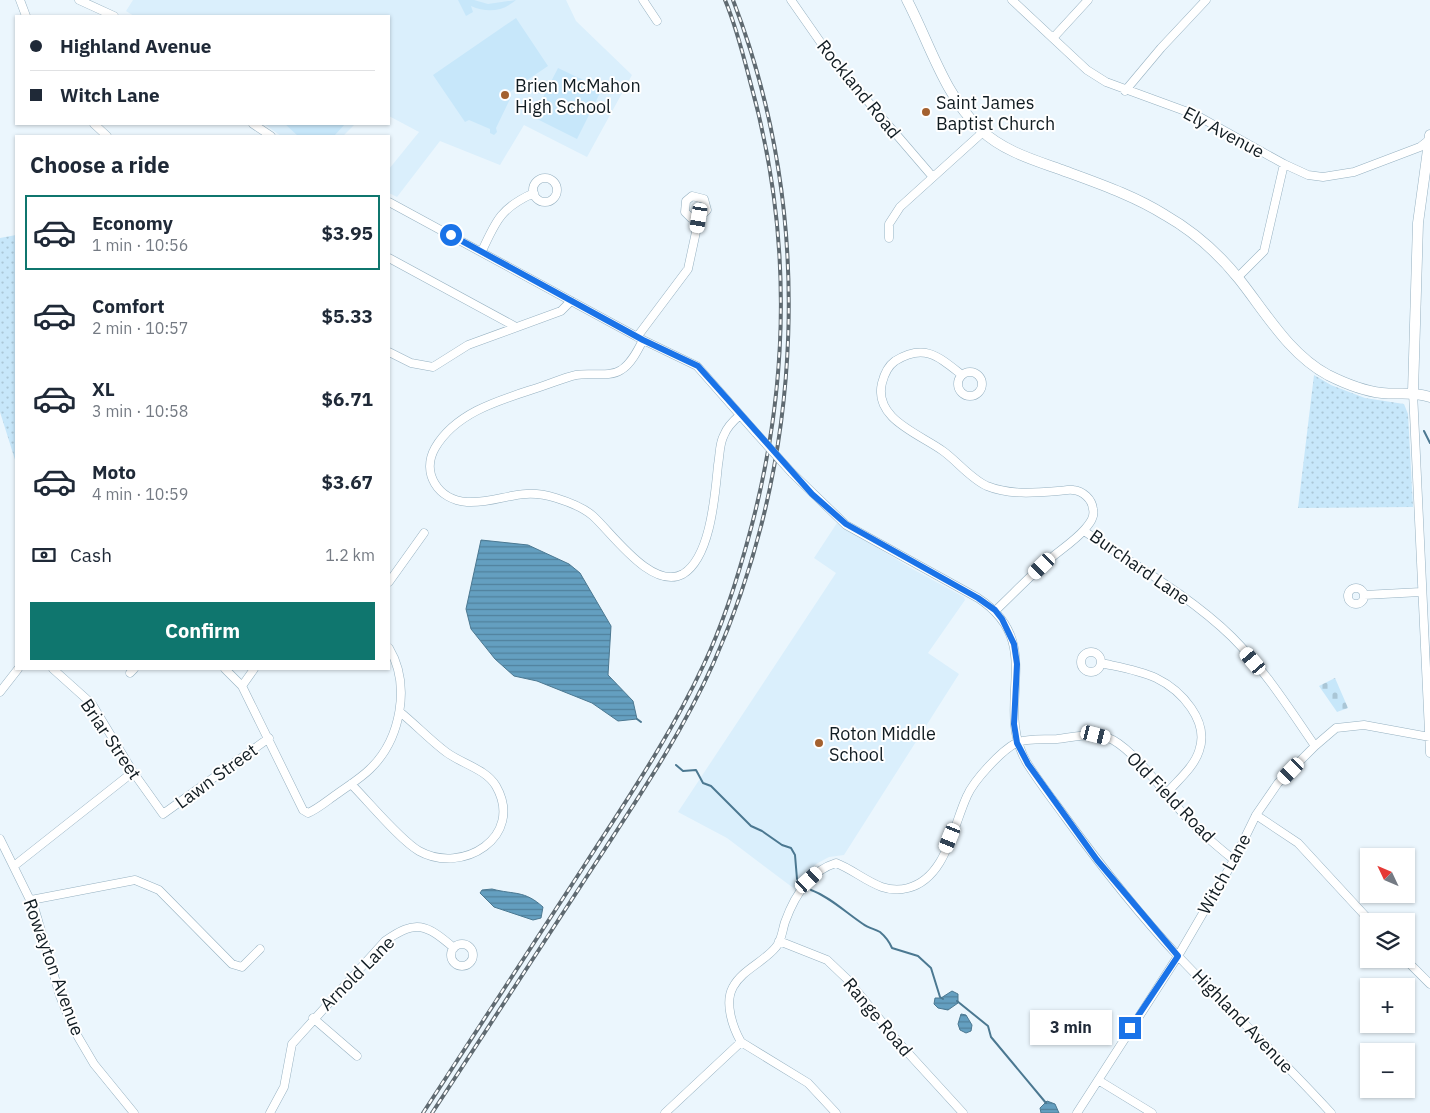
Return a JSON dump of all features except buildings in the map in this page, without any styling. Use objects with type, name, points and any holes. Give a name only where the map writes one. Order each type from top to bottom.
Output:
[{"type":"main road","points":[[907,0],[952,94],[967,116],[983,132],[1002,146],[1024,156],[1123,193],[1161,212],[1192,233],[1215,252],[1238,277],[1286,341],[1306,361],[1328,374],[1355,386],[1382,393],[1413,392],[1430,397]]},
{"type":"main road","points":[[1413,392],[1418,223],[1430,137]]},
{"type":"street","points":[[20,0],[26,15]]},
{"type":"street","points":[[79,0],[112,15]]},
{"type":"street","points":[[644,0],[657,21]]},
{"type":"street","name":"Rockland Road","points":[[790,0],[835,63],[932,176]]},
{"type":"street","name":"Ely Avenue","points":[[1012,0],[1087,70],[1125,91],[1196,115],[1284,164],[1308,174],[1323,177],[1340,175],[1420,148],[1430,137]]},
{"type":"street","points":[[1054,38],[1088,0]]},
{"type":"street","points":[[1125,91],[1161,48],[1206,0]]},
{"type":"street","points":[[95,125],[106,135]]},
{"type":"street","points":[[254,125],[270,135]]},
{"type":"street","points":[[889,238],[889,224],[900,207],[932,176],[983,132]]},
{"type":"street","points":[[1238,277],[1264,251],[1284,164]]},
{"type":"street","points":[[482,251],[496,221],[506,208],[534,193]]},
{"type":"street","name":"Highland Avenue","points":[[390,203],[482,251],[570,301],[698,366],[792,473],[846,524],[978,598],[995,610],[1008,628],[1016,653],[1014,715],[1017,743],[1028,764],[1090,852],[1178,956],[1331,1113]]},
{"type":"street","points":[[699,218],[688,269],[640,338],[628,364],[615,373],[576,375],[499,400],[467,416],[445,435],[432,455],[429,469],[434,482],[449,496],[466,502],[526,493],[539,493],[580,507],[593,516],[639,562],[657,574],[674,576],[684,573],[691,566],[706,536],[722,441],[730,426],[740,415]]},
{"type":"street","points":[[390,259],[516,327]]},
{"type":"street","points":[[390,353],[411,364],[432,367],[468,345],[561,311],[570,301]]},
{"type":"street","name":"Burchard Lane","points":[[962,375],[938,356],[922,352],[904,356],[892,363],[884,376],[881,401],[888,413],[900,424],[941,449],[985,485],[1003,491],[1024,493],[1073,490],[1084,493],[1090,500],[1094,510],[1093,519],[1084,530],[1198,608],[1232,637],[1273,685],[1315,746]]},
{"type":"street","points":[[1413,392],[1430,753]]},
{"type":"street","points":[[995,610],[1084,530]]},
{"type":"street","points":[[390,581],[424,533]]},
{"type":"street","points":[[1364,595],[1421,592]]},
{"type":"street","points":[[226,670],[242,686],[303,810],[308,812],[351,784],[371,768],[381,755],[400,712],[398,672],[390,650]]},
{"type":"street","points":[[1101,663],[1134,670],[1157,678],[1175,691],[1190,707],[1199,723],[1202,735],[1200,750],[1193,763],[1166,793]]},
{"type":"street","points":[[0,692],[17,670]]},
{"type":"street","name":"Briar Street","points":[[54,670],[92,704],[133,772],[163,814]]},
{"type":"street","points":[[242,686],[253,670]]},
{"type":"street","points":[[351,784],[410,844],[429,855],[447,859],[472,854],[491,842],[498,833],[503,815],[496,786],[483,773],[448,754],[400,712]]},
{"type":"street","name":"Witch Lane","points":[[1077,1113],[1178,956],[1234,860],[1256,815],[1278,783],[1336,728],[1352,725],[1429,736]]},
{"type":"street","name":"Old Field Road","points":[[1017,743],[1096,735],[1107,737],[1125,750],[1188,819],[1234,860]]},
{"type":"street","name":"Lawn Street","points":[[163,814],[269,738]]},
{"type":"street","points":[[836,1113],[808,1083],[741,1042],[735,1032],[731,1014],[730,998],[733,986],[776,947],[793,903],[809,880],[823,867],[836,862],[848,867],[876,886],[889,890],[908,888],[922,881],[934,870],[944,855],[968,794],[982,774],[1017,743]]},
{"type":"street","points":[[14,866],[133,772]]},
{"type":"street","points":[[1256,815],[1298,843],[1363,913]]},
{"type":"street","name":"Rowayton Avenue","points":[[0,839],[31,900],[60,996],[74,1030],[94,1064],[134,1113]]},
{"type":"street","points":[[0,856],[7,851]]},
{"type":"street","points":[[31,900],[135,880],[160,890],[232,964],[242,967],[260,949]]},
{"type":"street","name":"Arnold Lane","points":[[270,1113],[284,1087],[292,1044],[313,1018],[385,941],[400,930],[417,926],[427,928],[454,948]]},
{"type":"street","name":"Range Road","points":[[779,941],[827,960],[841,973],[910,1055],[963,1113]]},
{"type":"street","points":[[1414,968],[1430,984]]},
{"type":"street","name":"Arnold Lane","points":[[313,1018],[358,1056]]},
{"type":"street","points":[[664,1113],[741,1042]]},
{"type":"street","points":[[1098,1080],[1152,1113]]},
{"type":"shaded area","name":"Brien McMahon High School","points":[[133,0],[566,0],[576,21],[632,75],[587,157],[524,125],[500,165],[440,141],[397,197],[390,194],[390,168],[419,132],[390,117],[390,15],[132,15],[126,11]]},
{"type":"shaded area","points":[[265,125],[354,125],[344,135],[280,135]]},
{"type":"shaded area","name":"Roton Middle School","points":[[837,523],[909,567],[964,597],[965,600],[928,653],[959,674],[844,855],[829,857],[816,864],[796,890],[727,838],[678,812],[836,573],[814,558]]},
{"type":"green space","points":[[458,0],[474,0],[488,4],[516,0],[505,7],[494,10],[483,10],[471,6],[473,12],[466,16]]},
{"type":"green space","points":[[516,18],[548,66],[508,93],[511,97],[496,128],[497,132],[494,135],[490,133],[490,129],[469,120],[465,122],[433,75]]},
{"type":"green space","points":[[558,68],[602,89],[577,139],[533,117]]},
{"type":"green space","points":[[286,125],[344,125],[335,135],[297,135]]},
{"type":"green space","points":[[15,235],[15,460],[0,412],[0,238]]},
{"type":"green space","points":[[1314,375],[1331,385],[1365,398],[1404,404],[1408,414],[1413,507],[1298,508]]},
{"type":"green space","points":[[1335,678],[1348,708],[1337,712],[1319,686]]},
{"type":"water","points":[[481,540],[528,545],[569,564],[580,573],[611,626],[608,675],[633,701],[637,719],[618,721],[592,703],[537,681],[514,676],[495,659],[471,629],[466,609]]},
{"type":"water","points":[[492,889],[525,895],[543,907],[541,918],[533,920],[494,907],[480,893],[482,890]]},
{"type":"water","points":[[952,991],[958,994],[958,1003],[948,1010],[938,1008],[934,1004],[935,998],[941,998]]},
{"type":"water","points":[[961,1014],[966,1015],[972,1025],[971,1031],[966,1033],[960,1030],[958,1024]]},
{"type":"water","points":[[1047,1101],[1055,1104],[1059,1113],[1041,1113],[1040,1108]]},
{"type":"waterway","points":[[1424,431],[1430,443]]},
{"type":"waterway","points":[[637,719],[641,722]]},
{"type":"waterway","points":[[676,765],[683,771],[696,770],[703,783],[711,786],[751,826],[782,845],[791,848],[795,855],[797,879]]},
{"type":"waterway","points":[[811,890],[831,901],[865,925],[880,932],[892,948],[918,956],[931,968],[940,997],[943,999]]},
{"type":"waterway","points":[[957,1001],[988,1026],[991,1037],[1046,1103]]},
{"type":"railway","points":[[423,1113],[633,790],[678,716],[718,632],[750,532],[773,420],[779,363],[781,307],[779,250],[764,137],[742,50],[725,0]]},
{"type":"railway","points":[[432,1113],[660,763],[701,690],[744,585],[766,503],[781,419],[788,334],[787,249],[777,165],[759,81],[733,0]]},
{"type":"place","name":"Brien McMahon High School","points":[[505,95]]},
{"type":"place","name":"Saint James Baptist Church","points":[[926,112]]},
{"type":"place","name":"Roton Middle School","points":[[819,743]]},
{"type":"route","points":[[451,235],[643,340],[698,366],[812,494],[846,524],[978,598],[995,610],[1008,628],[1016,653],[1014,724],[1017,743],[1020,749],[1049,795],[1090,852],[1178,956],[1130,1028]]}]
